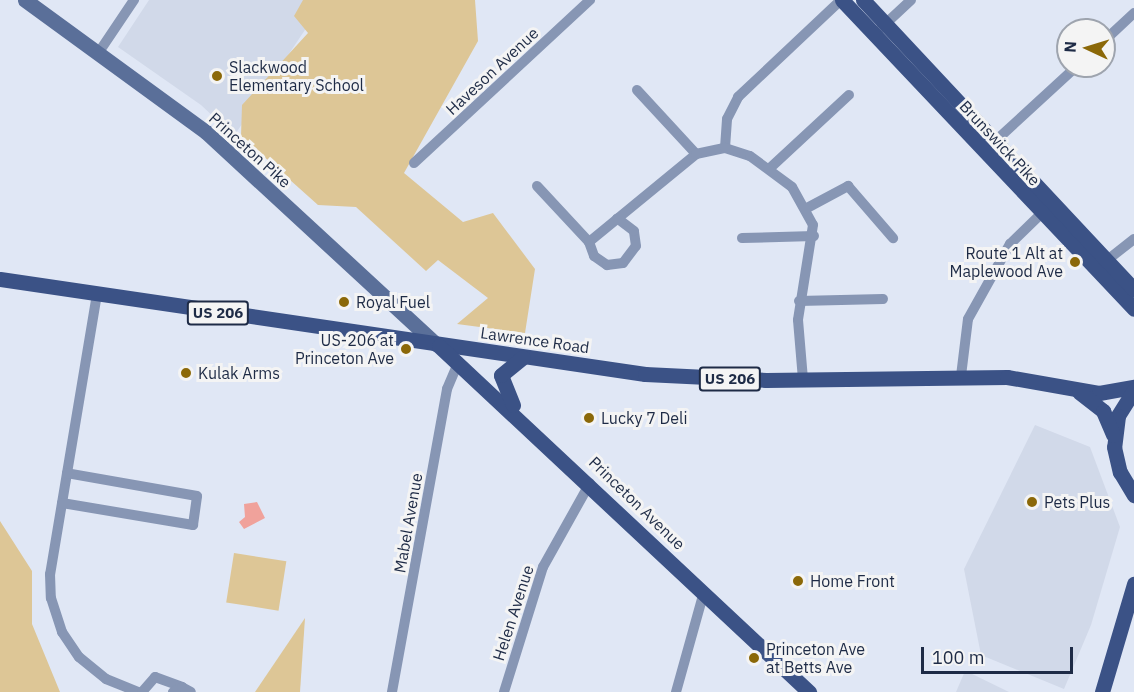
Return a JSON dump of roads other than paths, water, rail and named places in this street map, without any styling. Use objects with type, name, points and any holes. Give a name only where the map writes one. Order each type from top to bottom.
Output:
[{"type":"main road","name":"Princeton Pike","points":[[25,0],[206,132],[436,344]]},
{"type":"main road","name":"Brunswick Pike","points":[[842,0],[880,29],[1100,265],[1134,309]]},
{"type":"main road","name":"Brunswick Pike","points":[[863,0],[880,29]]},
{"type":"main road","name":"Brunswick Pike","points":[[1100,265],[1134,291]]},
{"type":"main road","name":"Lawrence Road","points":[[0,279],[523,357],[686,377],[803,380],[961,376],[1068,387],[1099,393],[1134,388]]},
{"type":"main road","name":"Princeton Avenue","points":[[436,344],[459,361],[590,483],[809,692]]},
{"type":"main road","points":[[522,420],[500,380],[506,366],[523,357]]},
{"type":"main road","name":"Lawrence Road","points":[[1068,387],[1103,411],[1114,437]]},
{"type":"main road","points":[[1134,388],[1121,408],[1114,437],[1117,464],[1134,495]]},
{"type":"main road","points":[[1102,692],[1134,584]]},
{"type":"street","points":[[99,52],[134,0]]},
{"type":"street","name":"Haveson Avenue","points":[[414,163],[590,0]]},
{"type":"street","points":[[725,148],[727,118],[738,97],[842,0]]},
{"type":"street","points":[[880,29],[911,0]]},
{"type":"street","points":[[1116,30],[1134,13]]},
{"type":"street","points":[[989,147],[1064,78]]},
{"type":"street","points":[[637,90],[696,154]]},
{"type":"street","points":[[769,169],[849,95]]},
{"type":"street","points":[[589,242],[696,154],[725,148],[769,169],[807,208],[814,236],[799,301],[803,380]]},
{"type":"street","points":[[537,186],[589,242],[594,256],[607,265],[630,259],[636,238],[630,225],[617,218]]},
{"type":"street","points":[[807,208],[848,186],[893,238]]},
{"type":"street","points":[[961,376],[968,319],[1010,244],[1047,208]]},
{"type":"street","points":[[742,238],[814,236]]},
{"type":"street","points":[[1100,265],[1134,239]]},
{"type":"street","points":[[97,294],[50,580],[62,632],[91,669],[140,692],[155,677],[182,690]]},
{"type":"street","points":[[799,301],[883,299]]},
{"type":"street","name":"Mabel Avenue","points":[[392,692],[447,389],[459,361]]},
{"type":"street","points":[[62,503],[193,525],[197,496],[67,473]]},
{"type":"street","name":"Helen Avenue","points":[[504,692],[543,567],[590,483]]},
{"type":"street","points":[[676,692],[704,592]]},
{"type":"place","name":"Slackwood Elementary School","points":[[217,76]]},
{"type":"place","name":"Route 1 Alt at Maplewood Ave","points":[[1075,262]]},
{"type":"place","name":"Royal Fuel","points":[[344,302]]},
{"type":"place","name":"US-206 at Princeton Ave","points":[[406,349]]},
{"type":"place","name":"Kulak Arms","points":[[186,373]]},
{"type":"place","name":"Lucky 7 Deli","points":[[589,418]]},
{"type":"place","name":"Pets Plus","points":[[1032,502]]},
{"type":"place","name":"Home Front","points":[[798,581]]},
{"type":"place","name":"Princeton Ave at Betts Ave","points":[[754,658]]}]
